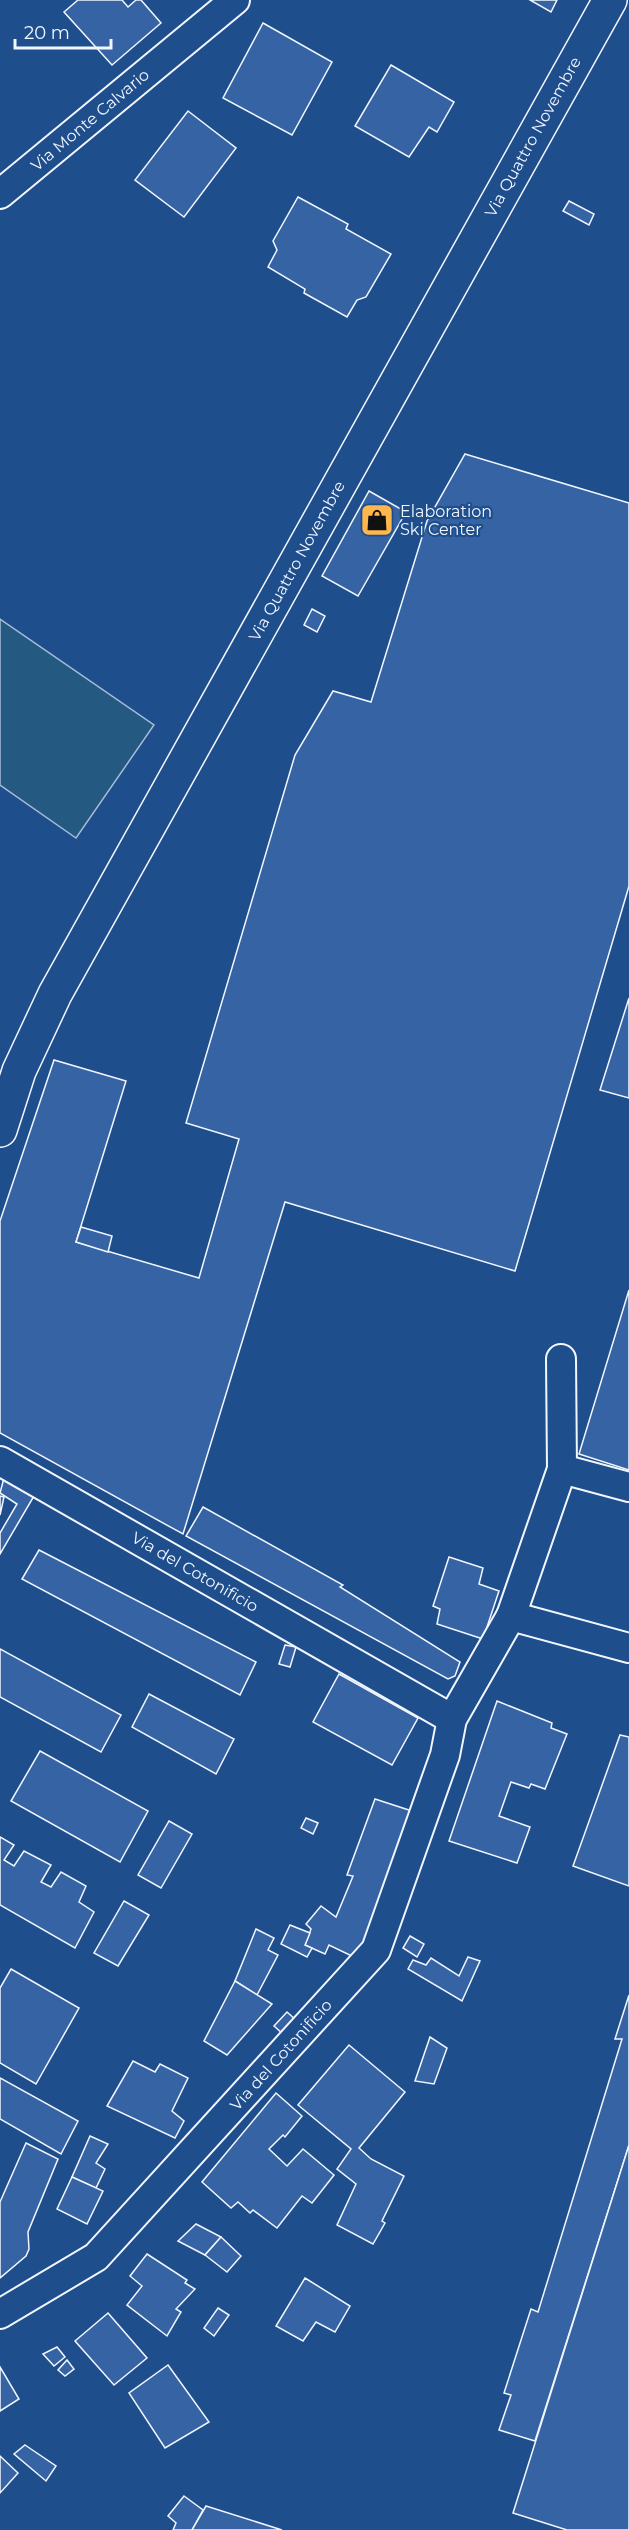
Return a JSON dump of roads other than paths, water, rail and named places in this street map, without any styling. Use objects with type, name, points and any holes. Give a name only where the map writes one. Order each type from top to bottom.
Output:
[{"type":"main road","name":"Via Quattro Novembre","points":[[0,1130],[19,1071],[55,994],[610,0]]},
{"type":"street","name":"Via Monte Calvario","points":[[0,194],[235,0]]},
{"type":"street","name":"Via del Cotonificio","points":[[0,2314],[96,2257],[376,1950],[446,1755],[452,1719],[511,1616],[562,1469],[561,1359]]},
{"type":"street","name":"Via del Cotonificio","points":[[0,1461],[452,1719]]},
{"type":"street","points":[[562,1469],[629,1487]]},
{"type":"street","points":[[511,1616],[629,1647]]},
{"type":"place","name":"Elaboration Ski Center","points":[[377,520]]}]
